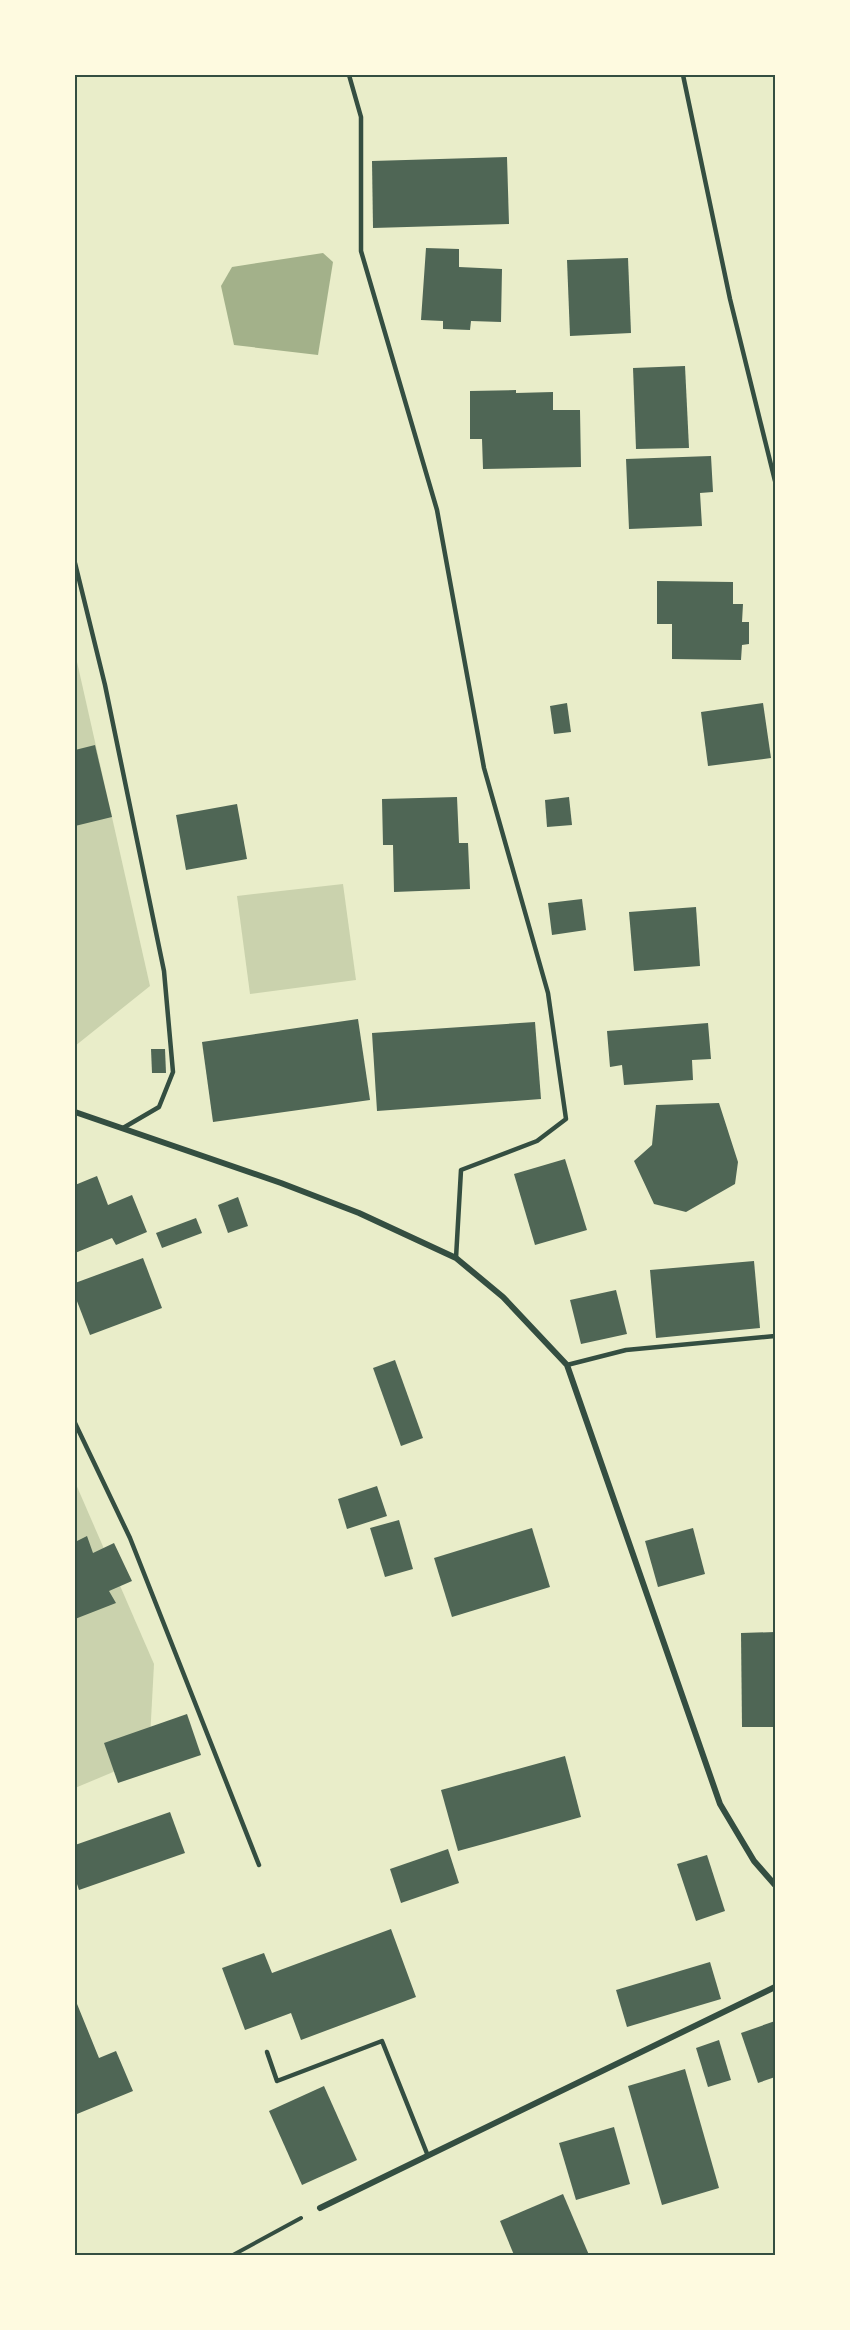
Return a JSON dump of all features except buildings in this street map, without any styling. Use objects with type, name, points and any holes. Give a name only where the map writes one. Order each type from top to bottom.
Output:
[{"type":"street","points":[[75,1112],[348,1209],[456,1258],[503,1297],[567,1365],[720,1804],[754,1862],[775,1885]]},
{"type":"street","points":[[320,2208],[775,1987]]},
{"type":"lane","points":[[350,75],[361,117],[361,251],[436,510],[484,768],[548,993],[566,1119],[537,1141],[461,1170],[456,1258]]},
{"type":"lane","points":[[683,75],[730,299],[775,481]]},
{"type":"lane","points":[[75,563],[105,685],[165,982],[173,1072],[159,1107],[123,1128]]},
{"type":"lane","points":[[567,1365],[626,1350],[775,1336]]},
{"type":"lane","points":[[75,1423],[130,1538],[259,1865]]},
{"type":"lane","points":[[267,2052],[277,2080],[382,2041],[428,2156]]},
{"type":"path","points":[[233,2255],[320,2208]]},
{"type":"shaded area","points":[[323,253],[333,262],[318,355],[234,345],[221,286],[232,267]]},
{"type":"shaded area","points":[[75,653],[150,986],[75,1046]]},
{"type":"shaded area","points":[[343,884],[356,980],[250,994],[237,896]]},
{"type":"shaded area","points":[[75,1482],[154,1664],[149,1757],[75,1788]]}]
